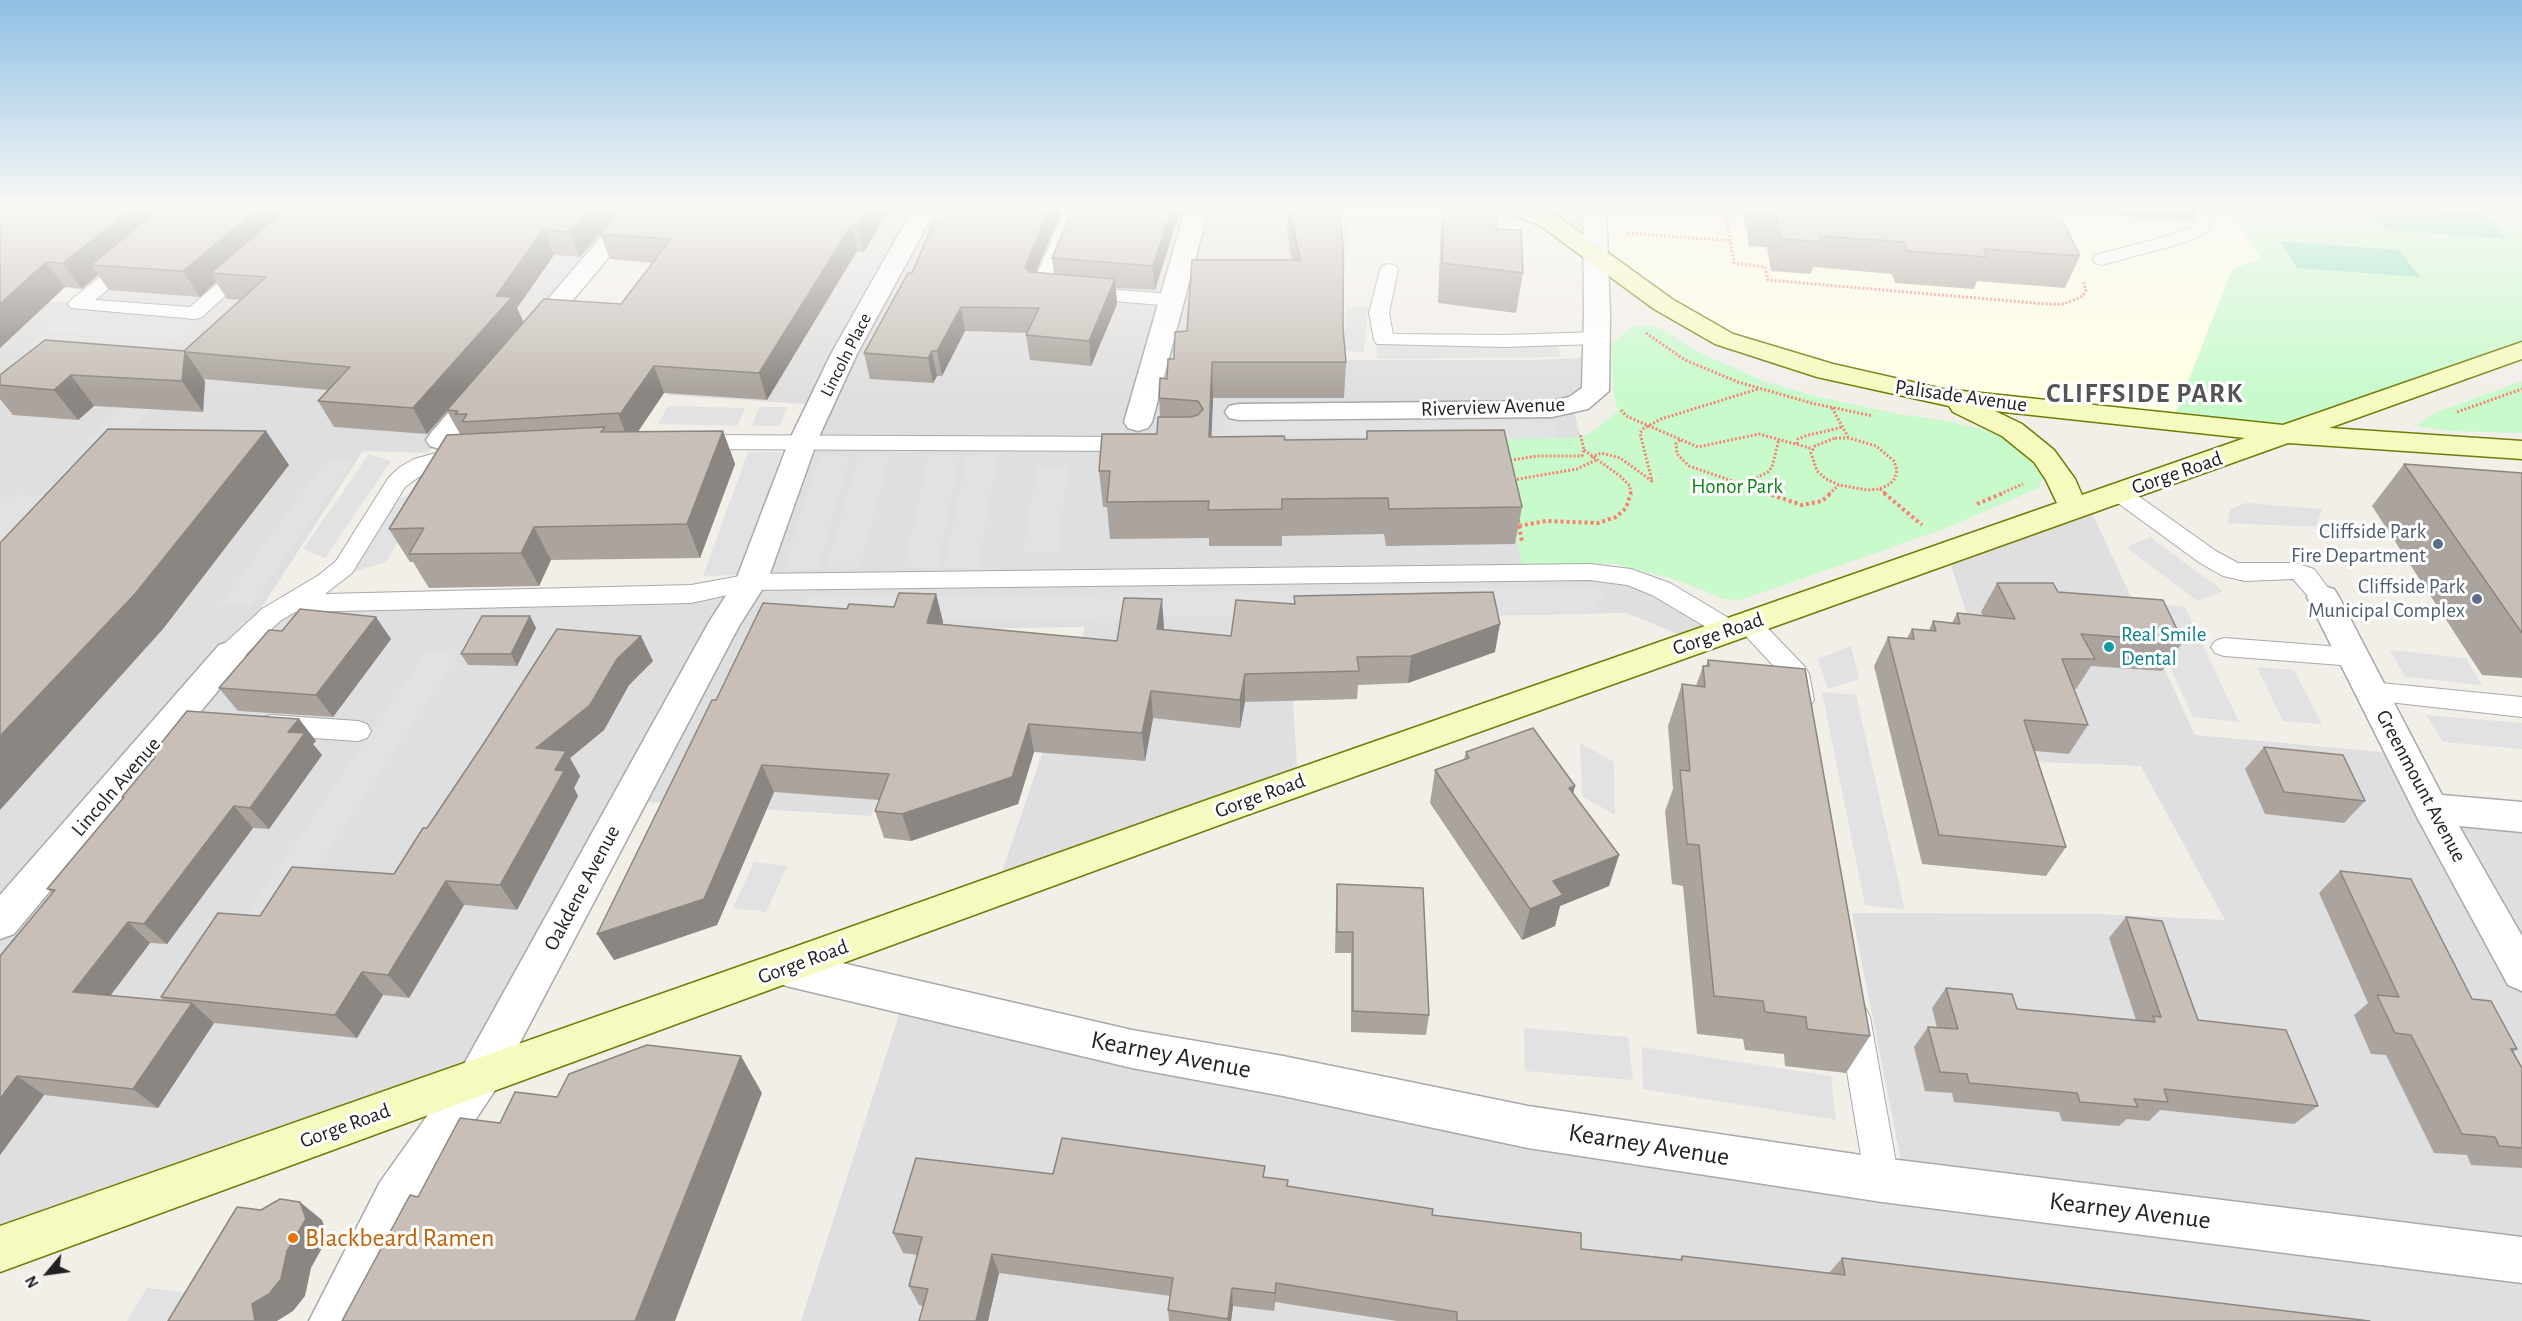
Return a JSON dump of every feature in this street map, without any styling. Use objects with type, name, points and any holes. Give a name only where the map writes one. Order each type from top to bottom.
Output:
[{"type":"main road","name":"Palisade Avenue","points":[[1630,269],[1663,304],[1724,339],[1826,371],[1943,397],[2288,434],[2522,450]]},
{"type":"main road","name":"Gorge Road","points":[[0,1249],[1220,810],[2522,350]]},
{"type":"main road","points":[[1943,397],[2012,430],[2044,456],[2060,479],[2074,509]]},
{"type":"street","points":[[440,440],[587,269]]},
{"type":"street","name":"Lincoln Place","points":[[803,441],[844,354],[892,269]]},
{"type":"street","points":[[1138,422],[1181,269]]},
{"type":"street","name":"Riverview Avenue","points":[[1239,412],[1552,409],[1578,404],[1595,391],[1595,269]]},
{"type":"street","name":"Oakdene Avenue","points":[[333,1321],[396,1198],[479,1078],[725,622],[751,582],[803,441]]},
{"type":"street","name":"Greenmount Avenue","points":[[2323,597],[2432,809],[2522,973]]},
{"type":"street","name":"Lincoln Avenue","points":[[0,922],[191,720],[231,653]]},
{"type":"street","points":[[2432,809],[2522,817]]},
{"type":"street","name":"Kearney Avenue","points":[[786,968],[1132,1049],[1283,1076],[1528,1127],[1882,1180],[2522,1260]]},
{"type":"lane","points":[[122,269],[78,304],[195,313],[247,269]]},
{"type":"lane","points":[[1049,269],[1040,290],[1172,300]]},
{"type":"lane","points":[[1389,270],[1379,313],[1384,340],[1505,341],[1596,338]]},
{"type":"lane","points":[[666,442],[1156,444]]},
{"type":"lane","points":[[231,653],[271,615],[328,580],[344,567],[397,482],[408,472],[422,464],[436,460],[482,458]]},
{"type":"lane","points":[[2119,494],[2225,567],[2245,573],[2283,569],[2295,571],[2305,575],[2323,597]]},
{"type":"lane","points":[[290,603],[691,594],[751,582],[1590,572],[1631,577],[1740,627],[1796,675],[1804,722]]},
{"type":"lane","points":[[2224,647],[2354,657]]},
{"type":"lane","points":[[2371,692],[2522,707]]},
{"type":"lane","points":[[243,724],[357,731]]},
{"type":"lane","points":[[1850,992],[1882,1180]]},
{"type":"path","points":[[1765,269],[1767,280],[2046,304],[2064,303],[2083,296],[2086,290],[2079,275]]},
{"type":"path","points":[[1596,293],[1636,327],[1676,354],[1721,375],[1832,408],[1877,416]]},
{"type":"path","points":[[1591,457],[1601,453],[1620,458],[1652,481],[1653,475],[1640,433],[1647,426],[1671,415],[1760,388]]},
{"type":"path","points":[[2454,413],[2522,389]]},
{"type":"path","points":[[1620,400],[1623,414],[1698,447],[1759,434],[1813,449]]},
{"type":"path","points":[[1519,526],[1546,520],[1598,523],[1621,513],[1629,502],[1632,490],[1620,476],[1584,450],[1573,405]]},
{"type":"path","points":[[1832,408],[1849,438]]},
{"type":"path","points":[[1797,444],[1798,439],[1805,436],[1843,427]]},
{"type":"path","points":[[1849,438],[1876,446],[1894,461],[1897,470],[1890,484],[1880,489],[1853,489],[1839,485],[1817,471],[1812,462],[1813,449],[1823,441],[1849,438]]},
{"type":"path","points":[[1680,440],[1676,448],[1681,460],[1696,470],[1808,505],[1822,501],[1839,485]]},
{"type":"path","points":[[1750,488],[1756,477],[1772,467],[1779,440]]},
{"type":"path","points":[[1584,450],[1582,456],[1526,457],[1506,461],[1510,481],[1538,474],[1577,469],[1596,460]]},
{"type":"path","points":[[1966,508],[2010,491],[2028,481]]},
{"type":"path","points":[[1880,489],[1922,525],[1912,529]]},
{"type":"path","points":[[1517,515],[1524,548]]},
{"type":"shaded area","points":[[112,269],[587,269],[428,453],[363,451],[234,650],[290,603],[691,594],[751,582],[820,405],[667,395],[752,269],[1345,269],[1334,360],[1537,360],[1595,357],[1595,391],[1573,405],[1581,441],[1496,441],[1524,573],[1631,577],[1730,630],[1697,642],[1627,613],[1288,620],[1298,782],[995,892],[1085,627],[949,629],[871,816],[629,801],[479,1078],[0,1249],[0,299],[68,302]]},
{"type":"shaded area","points":[[1618,269],[2235,269],[2232,270],[2173,420],[1943,397],[1724,339]]},
{"type":"shaded area","points":[[1347,306],[1368,307],[1364,352],[1341,351]]},
{"type":"shaded area","points":[[62,317],[195,323],[178,338],[43,333]]},
{"type":"shaded area","points":[[40,336],[166,340],[151,355],[22,351]]},
{"type":"shaded area","points":[[1557,343],[1561,357],[1378,359],[1376,345]]},
{"type":"shaded area","points":[[156,376],[184,377],[118,442],[88,441]]},
{"type":"shaded area","points":[[668,406],[745,408],[737,426],[658,424]]},
{"type":"shaded area","points":[[759,407],[787,407],[780,426],[752,426]]},
{"type":"shaded area","points":[[1226,416],[1553,420],[1557,438],[1225,435]]},
{"type":"shaded area","points":[[748,452],[782,452],[741,575],[703,576]]},
{"type":"shaded area","points":[[369,454],[391,461],[325,558],[303,549]]},
{"type":"shaded area","points":[[859,454],[890,454],[860,567],[827,567]]},
{"type":"shaded area","points":[[929,455],[960,455],[937,568],[904,568]]},
{"type":"shaded area","points":[[967,455],[997,455],[978,568],[944,568]]},
{"type":"shaded area","points":[[819,456],[850,456],[818,569],[784,569]]},
{"type":"shaded area","points":[[325,462],[353,462],[251,605],[220,605]]},
{"type":"shaded area","points":[[1037,467],[1068,467],[1057,553],[1023,553]]},
{"type":"shaded area","points":[[431,488],[386,562],[352,572],[396,499]]},
{"type":"shaded area","points":[[14,494],[46,496],[0,539],[0,506]]},
{"type":"shaded area","points":[[2246,503],[2322,509],[2316,527],[2228,523],[2230,509]]},
{"type":"shaded area","points":[[2088,504],[2195,735],[2403,754],[2432,809],[2522,817],[2522,1321],[801,1321],[905,996],[1905,1182],[1852,913],[2098,914],[2225,920],[2141,766],[2014,761],[1947,553]]},
{"type":"shaded area","points":[[2150,537],[2223,591],[2198,601],[2126,547]]},
{"type":"shaded area","points":[[1591,586],[1605,591],[1594,612],[798,621],[792,616],[810,598]]},
{"type":"shaded area","points":[[2141,603],[2185,607],[2239,722],[2193,717]]},
{"type":"shaded area","points":[[1851,646],[1859,679],[1828,689],[1818,659]]},
{"type":"shaded area","points":[[2390,650],[2466,658],[2482,685],[2405,677]]},
{"type":"shaded area","points":[[426,652],[458,655],[275,930],[238,927]]},
{"type":"shaded area","points":[[2257,667],[2294,670],[2322,724],[2283,721]]},
{"type":"shaded area","points":[[1822,692],[1856,695],[1905,910],[1865,905]]},
{"type":"shaded area","points":[[2426,715],[2522,723],[2522,749],[2443,742]]},
{"type":"shaded area","points":[[1580,743],[1614,762],[1615,815],[1582,796]]},
{"type":"shaded area","points":[[754,862],[787,866],[766,912],[733,908]]},
{"type":"shaded area","points":[[1524,1028],[1628,1037],[1633,1080],[1525,1071]]},
{"type":"shaded area","points":[[1642,1047],[1831,1076],[1836,1120],[1643,1089]]},
{"type":"shaded area","points":[[147,1288],[193,1293],[177,1321],[127,1321]]},
{"type":"green space","points":[[2306,269],[2414,269],[2420,277]]},
{"type":"green space","points":[[2522,269],[2522,350],[2288,434],[2173,420],[2232,270]]},
{"type":"green space","name":"Honor Park","points":[[1640,325],[1658,327],[1696,351],[1763,381],[1810,395],[1985,430],[2012,441],[2035,458],[2044,475],[2039,488],[1944,529],[1741,600],[1724,599],[1679,581],[1616,564],[1522,564],[1498,439],[1575,438],[1589,434],[1618,411],[1614,395],[1611,345],[1629,329]]},
{"type":"green space","points":[[2522,381],[2522,433],[2450,431],[2417,426],[2432,414]]},
{"type":"building","points":[[0,269],[39,269],[0,304]]},
{"type":"building","points":[[147,269],[186,269],[183,271]]},
{"type":"building","points":[[216,269],[515,269],[496,296],[512,297],[413,408],[318,401],[350,367],[184,351],[266,277],[211,273]]},
{"type":"building","points":[[648,269],[824,269],[759,373],[654,366],[621,413],[462,422],[467,414],[455,414],[458,411],[447,410],[544,299],[621,304]]},
{"type":"building","points":[[914,269],[1026,269],[1029,272],[1115,279],[1089,341],[1026,335],[1039,308],[961,307],[937,351],[932,351],[928,358],[864,353],[908,273],[912,273]]},
{"type":"building","points":[[1191,269],[1343,269],[1343,329],[1346,362],[1212,362],[1209,437],[1284,436],[1285,440],[1367,439],[1367,431],[1504,430],[1522,507],[1389,509],[1388,498],[1282,499],[1282,509],[1208,510],[1209,501],[1107,502],[1110,471],[1099,471],[1102,434],[1157,434],[1158,417],[1190,417],[1198,415],[1203,409],[1198,401],[1159,398],[1160,378],[1167,379],[1168,359],[1174,359],[1175,332],[1187,331]]},
{"type":"building","points":[[1488,269],[1523,269],[1523,273]]},
{"type":"building","points":[[45,340],[185,351],[182,381],[71,375],[54,390],[0,385],[0,375]]},
{"type":"building","points":[[605,427],[601,432],[723,431],[687,524],[534,527],[521,553],[409,554],[424,528],[389,529],[447,435]]},
{"type":"building","points":[[108,429],[266,431],[135,594],[0,736],[0,543]]},
{"type":"building","points":[[2404,464],[2522,473],[2522,633]]},
{"type":"building","points":[[1997,583],[2053,583],[2058,592],[2163,600],[2183,642],[2081,634],[2095,659],[2062,659],[2088,725],[2024,720],[2066,847],[1939,835],[1888,637],[1914,639],[1912,629],[1936,631],[1933,621],[1960,624],[1957,613],[2015,619]]},
{"type":"building","points":[[1493,592],[1500,624],[1411,656],[1357,657],[1359,671],[1245,674],[1240,700],[1151,691],[1142,733],[1029,724],[1012,777],[902,814],[875,811],[889,774],[762,765],[704,899],[597,934],[712,700],[716,700],[763,603],[847,609],[849,604],[894,607],[899,593],[936,594],[927,623],[1117,641],[1124,598],[1162,599],[1157,629],[1231,636],[1236,600],[1295,604],[1294,596]]},
{"type":"building","points":[[300,609],[376,617],[316,695],[219,688],[269,630],[282,631]]},
{"type":"building","points":[[482,616],[530,616],[511,654],[461,654]]},
{"type":"building","points":[[557,629],[641,636],[617,659],[590,705],[536,748],[566,751],[555,770],[564,771],[500,885],[446,881],[388,975],[362,972],[335,1015],[161,997],[218,913],[260,916],[292,867],[394,874],[423,828],[427,828],[484,743]]},
{"type":"building","points":[[1708,660],[1805,669],[1870,1036],[1807,1029],[1806,1017],[1765,1012],[1763,1001],[1714,996],[1699,845],[1687,844],[1680,770],[1690,771],[1682,684],[1705,687],[1703,666],[1709,666]]},
{"type":"building","points":[[187,711],[299,719],[288,732],[305,733],[250,808],[234,806],[144,924],[128,922],[73,992],[192,1003],[133,1089],[17,1076],[0,1099],[0,956],[55,890],[47,889],[124,797],[122,797],[155,757],[150,757]]},
{"type":"building","points":[[1533,728],[1575,786],[1569,788],[1619,855],[1553,881],[1563,895],[1530,909],[1435,770],[1469,758],[1466,752]]},
{"type":"building","points":[[2264,747],[2343,755],[2365,801],[2284,792]]},
{"type":"building","points":[[2340,871],[2411,879],[2472,999],[2491,1001],[2517,1049],[2511,1049],[2522,1068],[2522,1148],[2499,1146],[2495,1137],[2462,1134],[2411,1035],[2395,1033],[2377,995],[2399,997]]},
{"type":"building","points":[[1337,884],[1423,888],[1429,1015],[1353,1011],[1353,932],[1337,932]]},
{"type":"building","points":[[2126,917],[2162,921],[2198,1020],[2286,1030],[2318,1106],[2164,1089],[2168,1102],[2134,1099],[2138,1107],[2080,1102],[2077,1093],[1969,1083],[1967,1074],[1940,1072],[1928,1027],[1958,1029],[1946,988],[2012,994],[2017,1009],[2155,1022],[2153,1016],[2161,1017]]},
{"type":"building","points":[[647,1045],[741,1056],[635,1321],[342,1321],[410,1195],[418,1197],[460,1118],[500,1123],[515,1092],[557,1097],[569,1074]]},
{"type":"building","points":[[1062,1138],[1265,1166],[1263,1177],[1288,1180],[1287,1186],[1433,1209],[1432,1215],[1581,1233],[1581,1249],[1682,1260],[1682,1256],[1845,1275],[1842,1258],[2370,1321],[1457,1321],[1457,1312],[1276,1283],[1275,1293],[1232,1288],[1228,1319],[1168,1310],[1173,1278],[992,1254],[976,1321],[919,1321],[928,1289],[909,1286],[922,1237],[893,1233],[916,1158],[1053,1174]]},
{"type":"building","points":[[280,1199],[300,1202],[306,1219],[287,1251],[281,1279],[269,1294],[252,1304],[255,1321],[168,1321],[237,1207],[261,1210]]},
{"type":"place","name":"Cliffside Park Fire Department","points":[[2438,544]]},
{"type":"place","name":"Cliffside Park Municipal Complex","points":[[2477,599]]},
{"type":"place","name":"Real Smile Dental","points":[[2109,647]]},
{"type":"place","name":"Blackbeard Ramen","points":[[293,1238]]},
{"type":"district","name":"CLIFFSIDE PARK","points":[[2145,394]]}]
